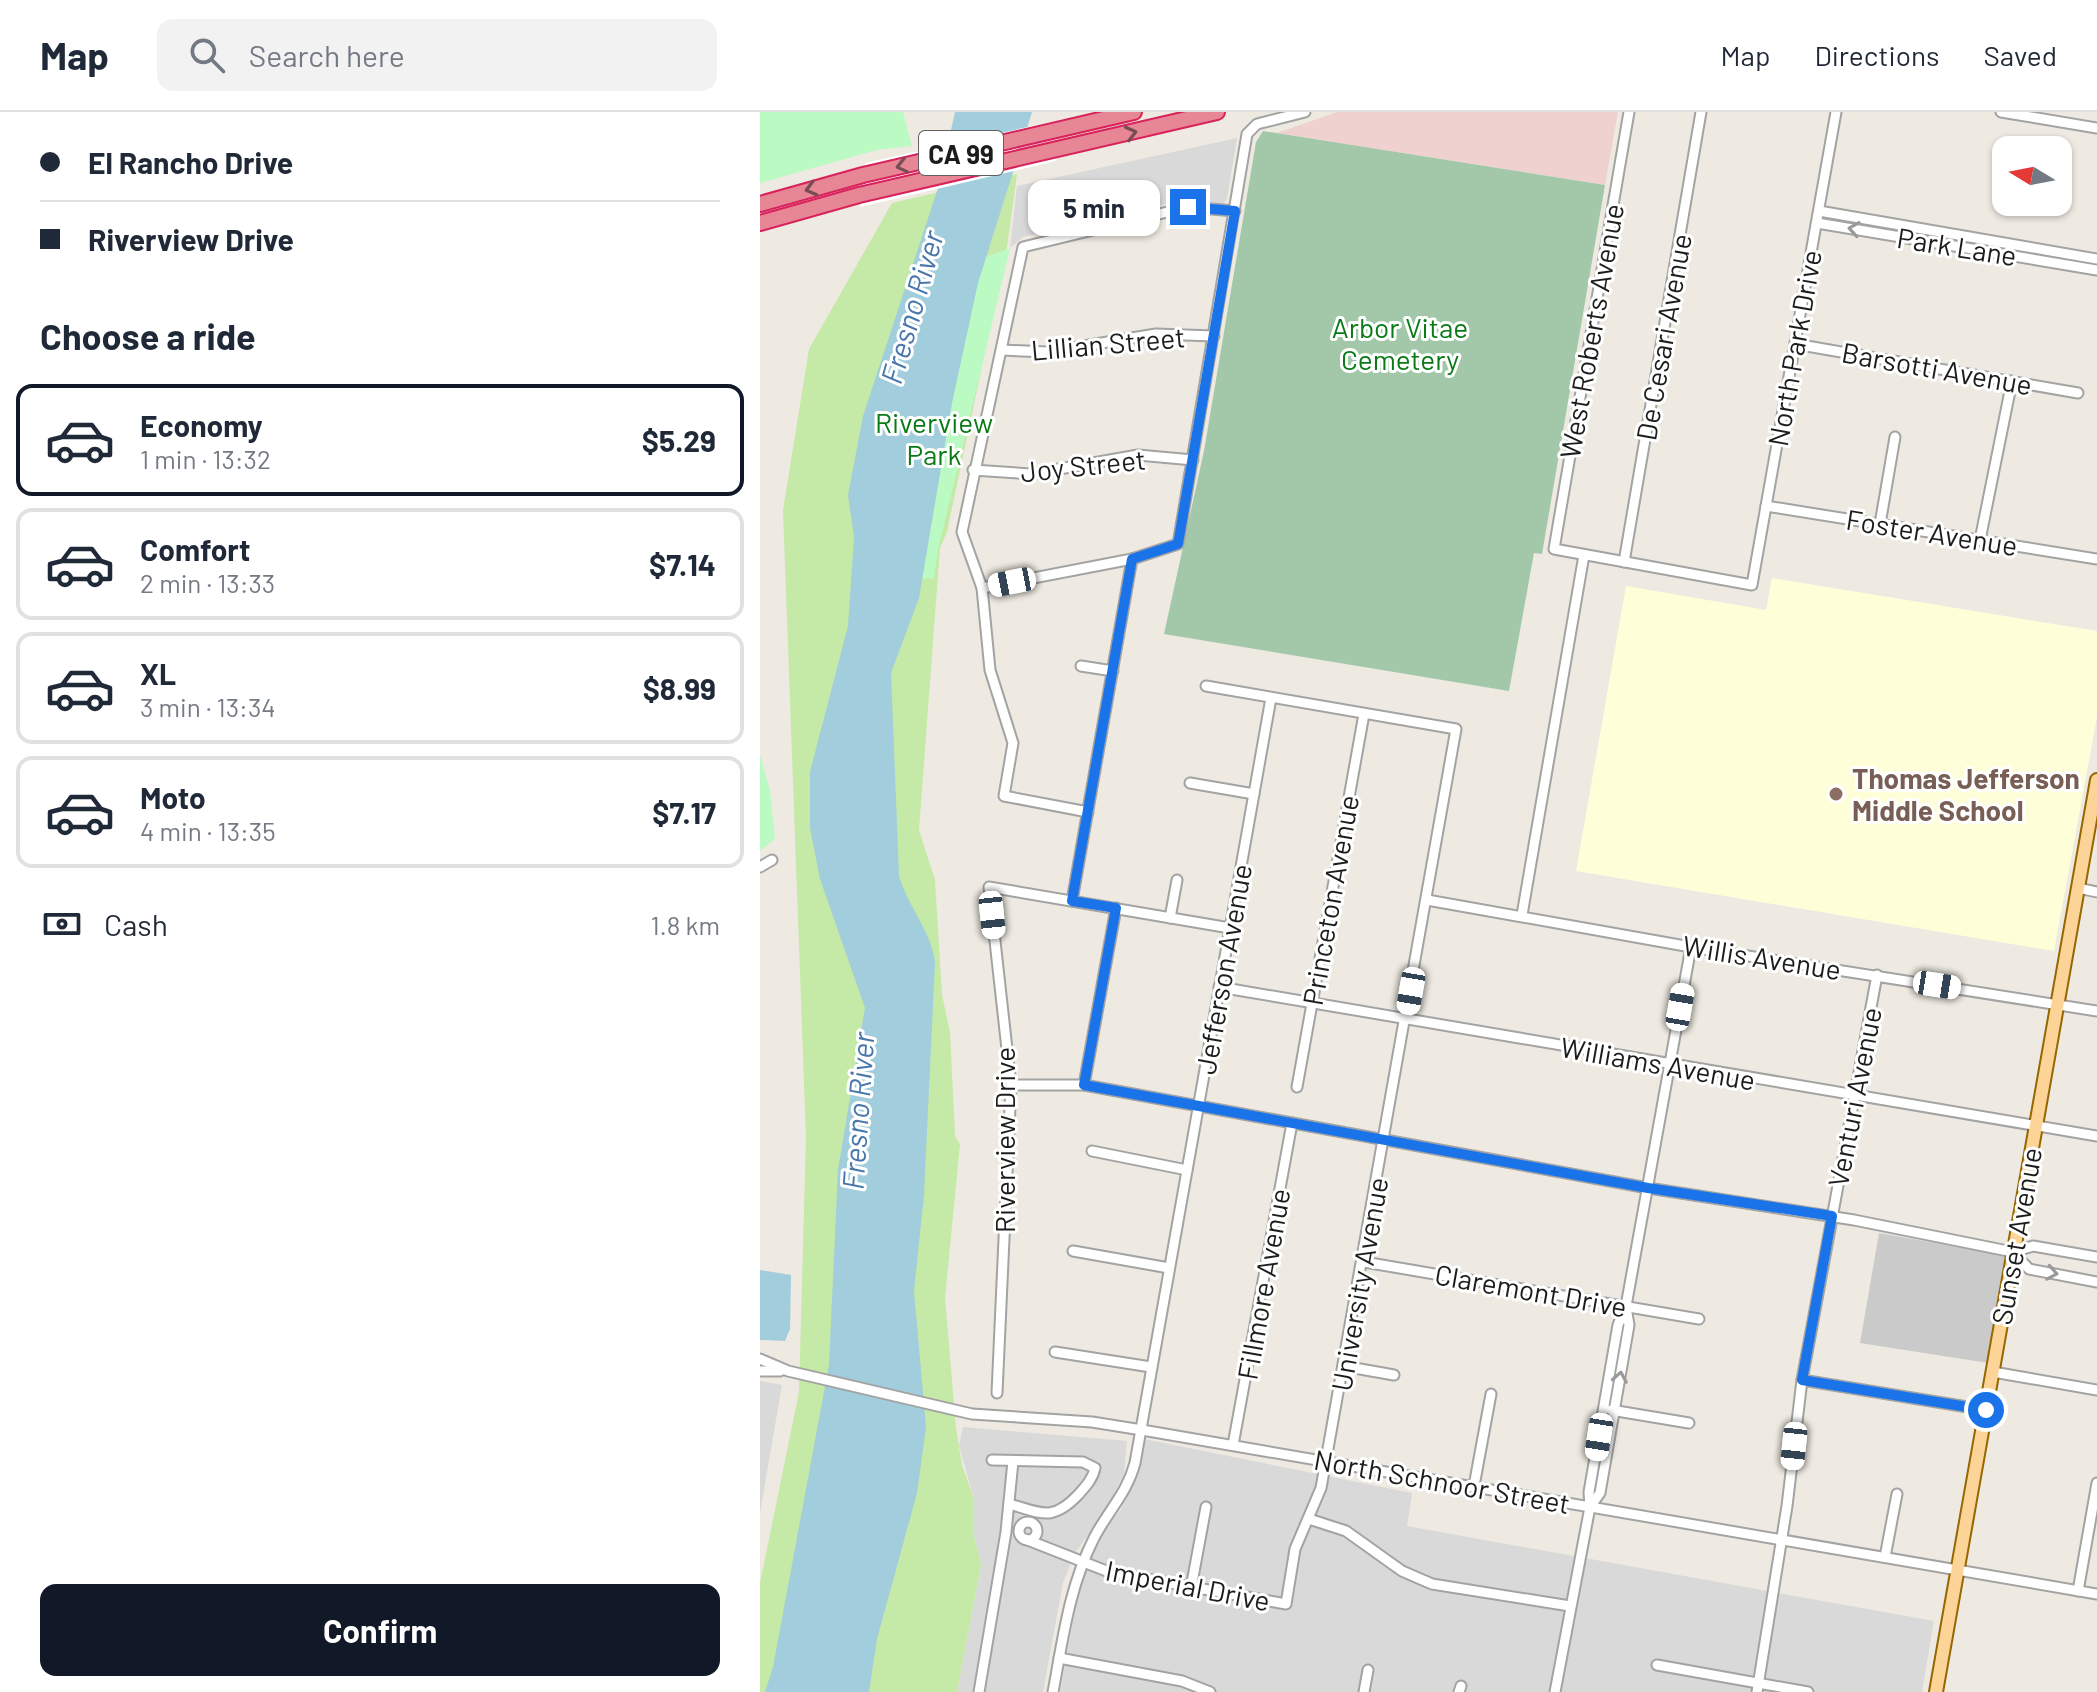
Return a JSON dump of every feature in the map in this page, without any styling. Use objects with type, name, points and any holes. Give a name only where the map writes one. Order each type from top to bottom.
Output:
[{"type":"highway","name":"CA 99","points":[[760,204],[863,175],[1134,112]]},
{"type":"highway","name":"CA 99","points":[[760,223],[859,195],[1217,112]]},
{"type":"main road","name":"Sunset Avenue","points":[[1936,1692],[2097,780]]},
{"type":"street","points":[[982,588],[1132,559],[1178,544],[1245,140],[1251,128],[1305,112]]},
{"type":"street","name":"West Roberts Avenue","points":[[1584,555],[1554,549],[1629,112]]},
{"type":"street","name":"De Cesari Avenue","points":[[1624,562],[1701,112]]},
{"type":"street","name":"North Park Drive","points":[[1624,562],[1752,585],[1836,112]]},
{"type":"street","points":[[2001,112],[2097,128]]},
{"type":"street","points":[[1088,812],[1004,796],[1013,743],[990,670],[982,588],[962,532],[1023,247],[1188,207],[1235,211]]},
{"type":"street","name":"Park Lane","points":[[1819,211],[2097,263]]},
{"type":"street","name":"Park Lane","points":[[1817,223],[2097,263]]},
{"type":"street","name":"Lillian Street","points":[[1002,350],[1047,352],[1156,334],[1214,336]]},
{"type":"street","name":"Barsotti Avenue","points":[[1795,344],[2078,393]]},
{"type":"street","points":[[1980,540],[2012,381]]},
{"type":"street","points":[[1880,524],[1895,437]]},
{"type":"street","name":"Joy Street","points":[[973,470],[1031,474],[1138,455],[1193,460]]},
{"type":"street","name":"Foster Avenue","points":[[1766,506],[2097,559]]},
{"type":"street","points":[[1522,915],[1584,555],[1624,562]]},
{"type":"street","points":[[1132,559],[1072,901],[1230,928]]},
{"type":"street","points":[[1081,666],[1113,671]]},
{"type":"street","points":[[1206,686],[1364,714]]},
{"type":"street","name":"Jefferson Avenue","points":[[1142,1430],[1271,698]]},
{"type":"street","name":"University Avenue","points":[[1326,1461],[1364,1262],[1456,729],[1364,714]]},
{"type":"street","name":"Princeton Avenue","points":[[1297,1087],[1364,714]]},
{"type":"street","points":[[1190,783],[1254,794]]},
{"type":"street","points":[[760,867],[772,860]]},
{"type":"street","points":[[1170,918],[1177,880]]},
{"type":"street","name":"Riverview Drive","points":[[997,1393],[1011,1085],[989,887],[1072,901]]},
{"type":"street","points":[[2078,888],[2097,892]]},
{"type":"street","name":"Willis Avenue","points":[[1427,900],[1691,947],[2097,1011]]},
{"type":"street","points":[[1084,1085],[1116,908]]},
{"type":"street","points":[[1555,1692],[1590,1507],[1589,1492],[1609,1410],[1618,1325],[1626,1306],[1691,947]]},
{"type":"street","name":"Venturi Avenue","points":[[1757,1688],[1782,1540],[1802,1380],[1877,975]]},
{"type":"street","name":"Williams Avenue","points":[[1219,987],[1669,1066],[2097,1136]]},
{"type":"street","points":[[1011,1085],[1084,1085],[1648,1188],[1832,1216],[2013,1252],[2033,1246],[2097,1257]]},
{"type":"street","name":"Fillmore Avenue","points":[[1233,1445],[1292,1123]]},
{"type":"street","points":[[1092,1151],[1187,1170]]},
{"type":"street","points":[[1073,1251],[1169,1268]]},
{"type":"street","points":[[2013,1252],[2029,1269],[2097,1282]]},
{"type":"street","name":"Claremont Drive","points":[[1364,1262],[1699,1319]]},
{"type":"street","points":[[1055,1352],[1151,1367]]},
{"type":"street","name":"North Schnoor Street","points":[[760,1359],[788,1371]]},
{"type":"street","points":[[1343,1366],[1394,1375]]},
{"type":"street","name":"North Schnoor Street","points":[[760,1371],[788,1371],[999,1418],[1092,1422],[1142,1430],[2097,1594]]},
{"type":"street","points":[[1993,1372],[2097,1390]]},
{"type":"street","points":[[1802,1380],[1986,1410]]},
{"type":"street","points":[[1474,1486],[1491,1394]]},
{"type":"street","points":[[1609,1410],[1689,1423]]},
{"type":"street","points":[[1053,1692],[1069,1600],[1095,1536],[1130,1483],[1142,1430]]},
{"type":"street","points":[[992,1460],[1083,1462],[1095,1468],[1082,1490],[1064,1509],[1040,1514],[1009,1510]]},
{"type":"street","points":[[979,1692],[1006,1532],[1013,1461]]},
{"type":"street","name":"Imperial Drive","points":[[1006,1532],[1027,1537],[1049,1550],[1109,1572],[1286,1604],[1295,1549],[1321,1488],[1326,1461]]},
{"type":"street","points":[[2078,1591],[2097,1483]]},
{"type":"street","points":[[1885,1557],[1897,1494]]},
{"type":"street","points":[[1191,1588],[1206,1507]]},
{"type":"street","points":[[1009,1510],[1026,1523],[1034,1524],[1027,1537],[1020,1528],[1026,1523]]},
{"type":"street","points":[[1309,1519],[1346,1531],[1402,1571],[1432,1584],[1570,1606]]},
{"type":"street","points":[[1059,1658],[1182,1681],[1210,1692]]},
{"type":"street","points":[[1657,1665],[1757,1688],[1808,1692]]},
{"type":"street","points":[[1364,1692],[1368,1670]]},
{"type":"shaded area","points":[[1337,112],[1618,112],[1605,185],[1277,133]]},
{"type":"shaded area","points":[[1237,138],[1227,199],[1222,205],[1175,202],[1023,237],[1010,248],[1017,186]]},
{"type":"shaded area","name":"Thomas Jefferson Middle School","points":[[1772,578],[2097,631],[2097,717],[2054,951],[1576,871],[1626,586],[1766,610]]},
{"type":"shaded area","points":[[1879,1233],[2008,1256],[1988,1363],[1860,1343]]},
{"type":"shaded area","points":[[760,1381],[782,1385],[760,1513]]},
{"type":"shaded area","points":[[963,1427],[1127,1441],[1124,1473],[1107,1509],[1075,1553],[1063,1583],[1043,1692],[957,1692],[981,1565],[974,1536],[973,1496],[959,1445]]},
{"type":"shaded area","points":[[1144,1439],[1412,1493],[1407,1526],[1934,1621],[1922,1692],[1060,1692],[1082,1573],[1100,1536],[1121,1509],[1142,1457]]},
{"type":"green space","points":[[760,112],[903,112],[912,146],[877,150],[760,183]]},
{"type":"green space","name":"Arbor Vitae Cemetery","points":[[1263,131],[1605,185],[1542,554],[1534,553],[1509,691],[1164,634],[1204,451],[1256,142]]},
{"type":"green space","name":"Riverview Park","points":[[1017,174],[1007,247],[947,532],[940,548],[919,830],[935,880],[942,995],[950,1032],[955,1136],[960,1144],[945,1298],[956,1428],[962,1465],[973,1496],[974,1536],[981,1565],[957,1692],[760,1692],[760,1583],[799,1392],[806,1137],[783,510],[809,349],[892,203]]},
{"type":"green space","name":"Riverview Park","points":[[1010,248],[934,578],[887,583],[985,257]]},
{"type":"green space","points":[[760,754],[770,791],[775,839],[760,851]]},
{"type":"water","name":"Fresno River","points":[[955,112],[1032,112],[978,283],[952,403],[919,598],[891,673],[899,876],[929,939],[935,961],[924,1195],[914,1291],[926,1427],[917,1493],[877,1639],[869,1692],[765,1692],[773,1667],[829,1365],[838,1170],[865,1008],[820,879],[810,828],[810,772],[848,626],[854,537],[848,495],[863,416],[938,188]]},
{"type":"water","points":[[760,1270],[791,1275],[790,1329],[785,1341],[760,1340]]},
{"type":"pier","points":[[1064,119],[1056,161],[860,207],[865,163]]},
{"type":"place","name":"Thomas Jefferson Middle School","points":[[1836,794]]},
{"type":"route","points":[[1188,207],[1235,211],[1178,544],[1132,559],[1072,901],[1116,908],[1084,1085],[1648,1188],[1832,1216],[1802,1380],[1986,1410]]}]
